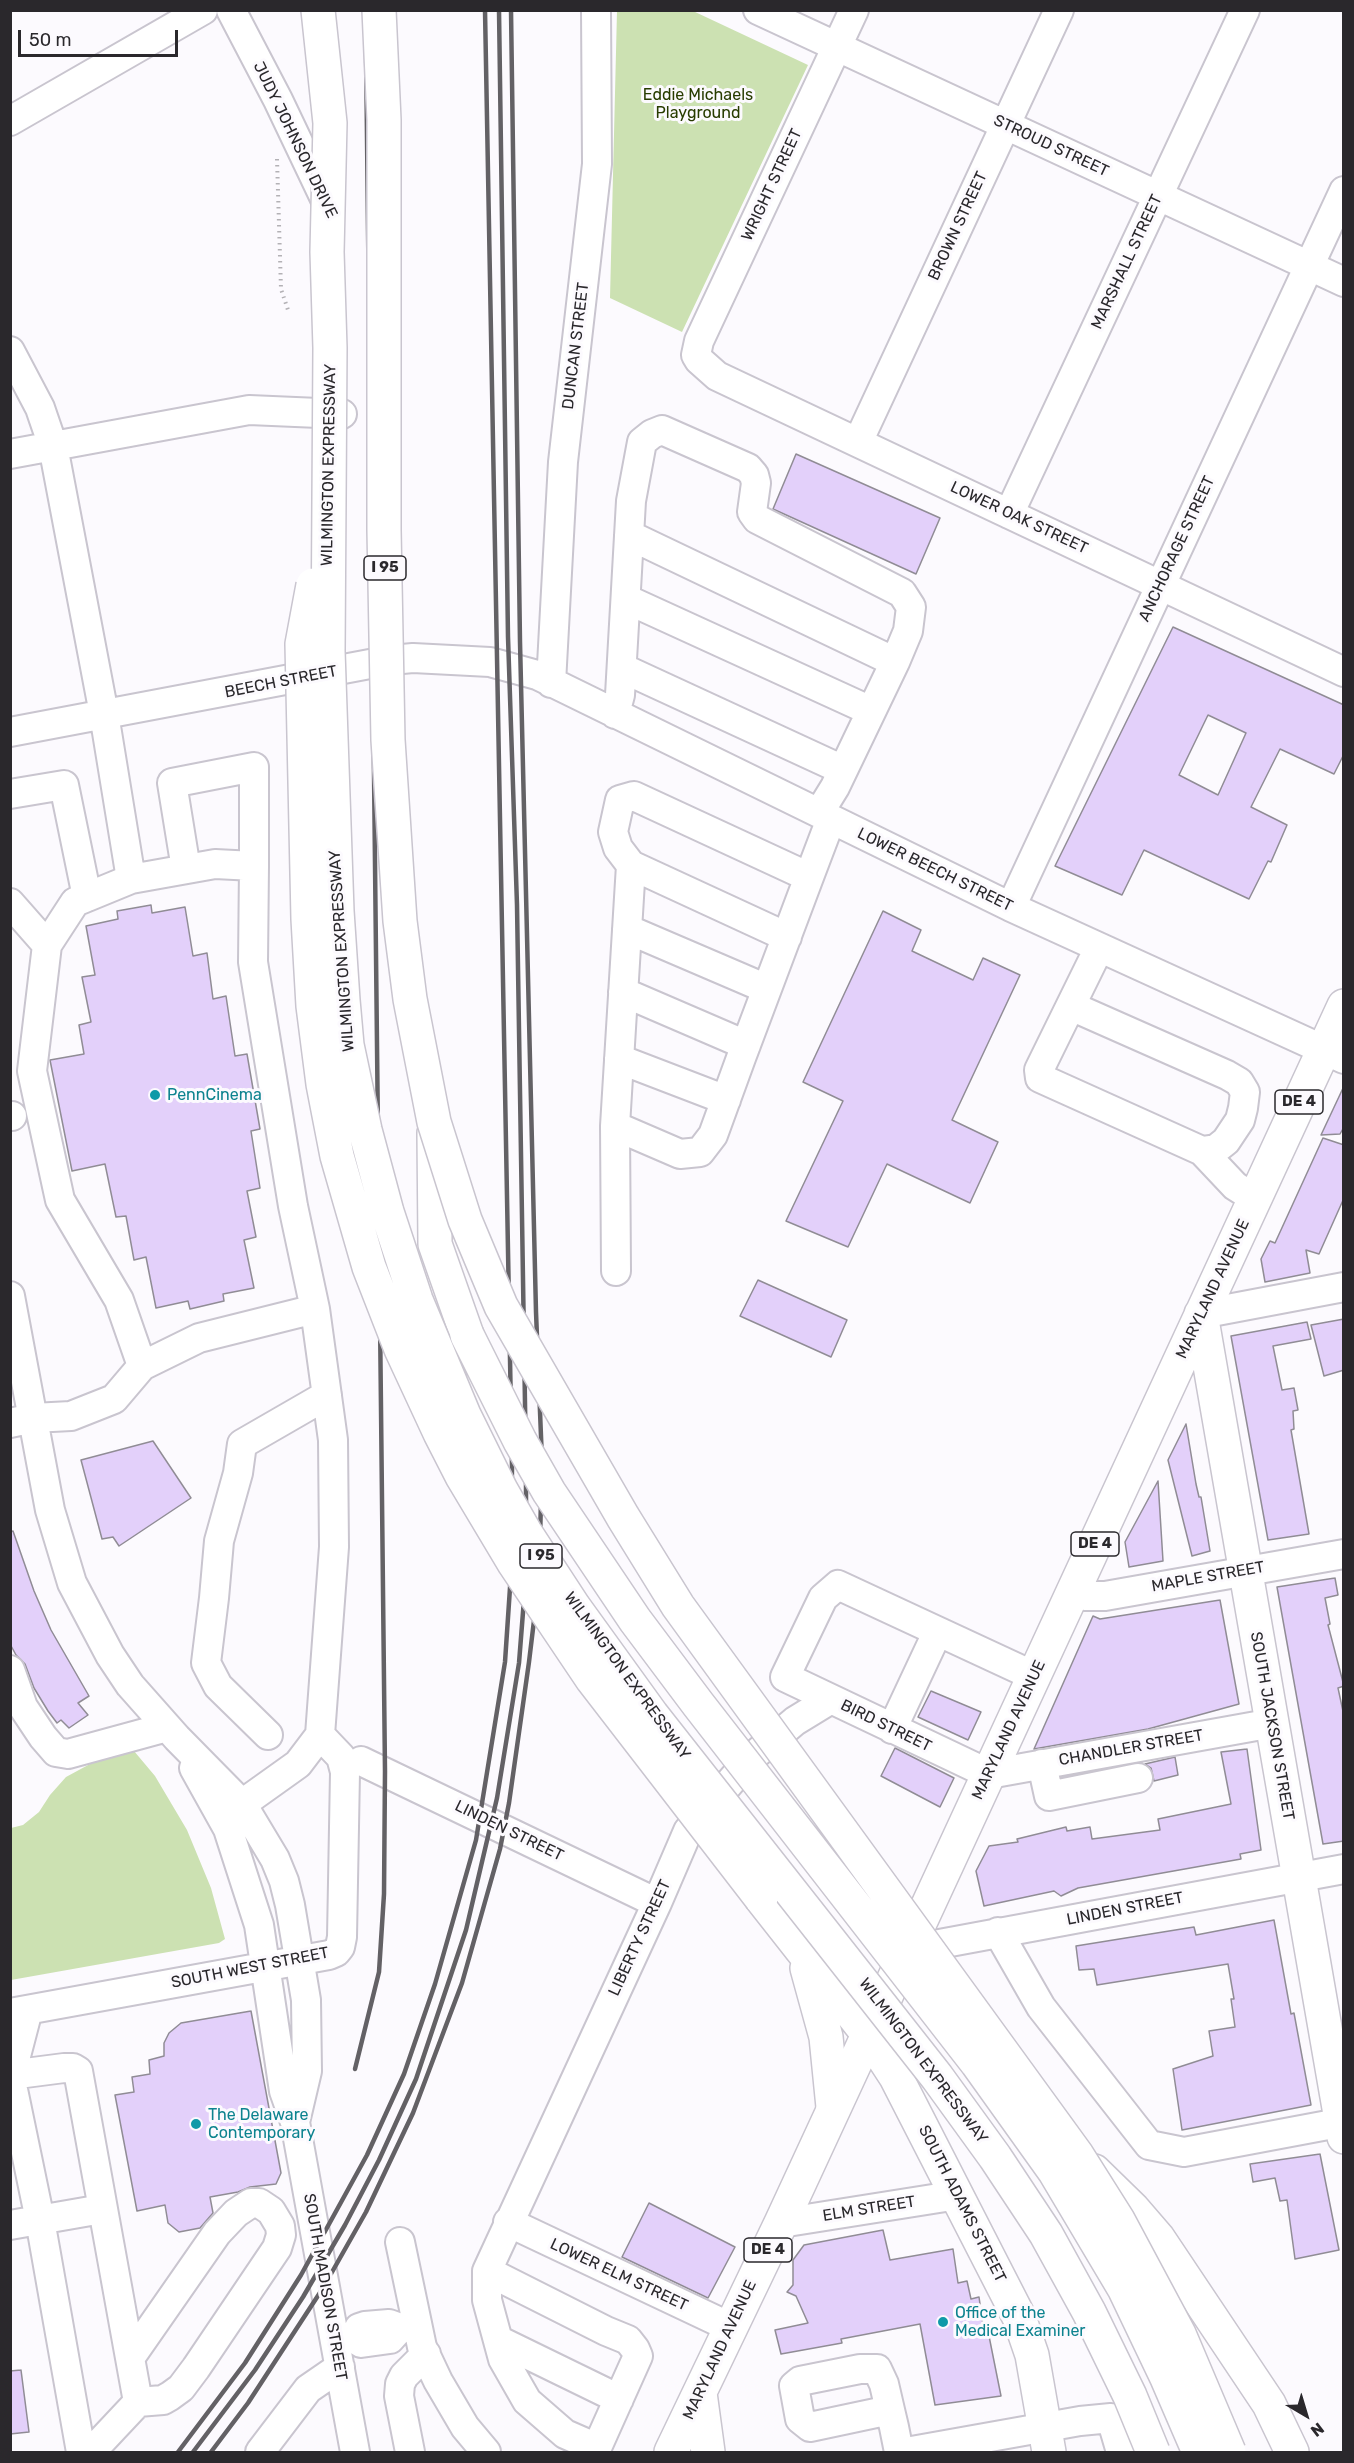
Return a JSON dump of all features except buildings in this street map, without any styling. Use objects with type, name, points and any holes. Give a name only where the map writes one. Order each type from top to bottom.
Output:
[{"type":"main road","name":"WILMINGTON EXPRESSWAY","points":[[318,10],[330,123],[327,252],[330,348],[328,651],[338,922],[347,1045],[365,1130],[387,1212],[431,1340],[464,1415],[501,1490],[574,1607],[652,1715],[937,2077],[1022,2198],[1089,2312],[1130,2396],[1153,2452]]},
{"type":"main road","name":"I 95","points":[[379,10],[384,120],[384,518],[388,740],[400,921],[410,999],[434,1122],[465,1220],[501,1306],[623,1517],[678,1606],[1077,2155],[1118,2220],[1179,2334],[1228,2452]]},
{"type":"main road","points":[[328,506],[302,644],[310,965],[318,1048],[330,1119],[346,1190],[366,1256],[401,1349],[440,1433],[462,1476],[514,1563],[564,1640],[604,1695],[803,1954],[821,1991],[832,2107]]},
{"type":"main road","name":"MARYLAND AVENUE","points":[[671,2452],[781,2223],[832,2107],[907,1950],[1254,1198],[1333,1054],[1344,1006]]},
{"type":"main road","points":[[434,1122],[435,1244],[467,1335],[526,1452],[574,1532],[634,1620],[977,2063],[1055,2172],[1124,2288],[1199,2452]]},
{"type":"main road","name":"SOUTH JACKSON STREET","points":[[1201,1314],[1343,2127]]},
{"type":"main road","name":"SOUTH ADAMS STREET","points":[[821,1991],[868,2034],[896,2077],[958,2195],[1019,2317],[1032,2355],[1047,2440]]},
{"type":"main road","points":[[1077,2155],[1133,2209],[1158,2238],[1269,2404],[1292,2452]]},
{"type":"main road","points":[[700,2393],[708,2452]]},
{"type":"street","points":[[10,121],[203,10]]},
{"type":"street","name":"JUDY JOHNSON DRIVE","points":[[231,10],[312,169],[341,238],[341,670]]},
{"type":"street","name":"DUNCAN STREET","points":[[551,682],[563,462],[597,164],[596,10]]},
{"type":"street","name":"STROUD STREET","points":[[758,10],[1344,282]]},
{"type":"street","name":"WRIGHT STREET","points":[[699,360],[696,355],[699,341],[854,10]]},
{"type":"street","name":"BROWN STREET","points":[[858,442],[1059,10]]},
{"type":"street","name":"MARSHALL STREET","points":[[1009,514],[1245,10]]},
{"type":"street","name":"ANCHORAGE STREET","points":[[1011,907],[1344,191]]},
{"type":"street","points":[[10,351],[40,408],[53,446],[104,714],[130,879]]},
{"type":"street","name":"LOWER OAK STREET","points":[[699,360],[717,376],[1344,672]]},
{"type":"street","points":[[10,454],[249,410],[342,414]]},
{"type":"street","points":[[615,714],[620,695],[631,501],[642,442],[662,430],[748,468],[754,475],[756,483],[752,512],[757,519],[902,593],[911,607],[908,631],[843,770],[825,816],[809,877],[713,1136],[700,1152],[680,1154],[615,1126]]},
{"type":"street","points":[[629,535],[895,662]]},
{"type":"street","points":[[626,599],[871,711]]},
{"type":"street","name":"BEECH STREET","points":[[10,732],[413,658],[490,662],[537,675],[551,682]]},
{"type":"street","points":[[622,668],[843,770]]},
{"type":"street","name":"LOWER BEECH STREET","points":[[551,682],[1011,907],[1333,1054]]},
{"type":"street","points":[[186,869],[172,783],[254,767],[253,962],[293,1206],[315,1309],[327,1395],[333,1440],[334,1547],[320,1735],[298,1764],[242,1804]]},
{"type":"street","points":[[10,794],[64,785],[87,897]]},
{"type":"street","points":[[787,937],[631,865],[618,848],[613,832],[620,800],[634,796],[809,877]]},
{"type":"street","points":[[142,1366],[119,1300],[60,1200],[32,1071],[47,945],[75,902],[130,879],[215,864],[254,866]]},
{"type":"street","points":[[616,1271],[615,1126],[631,865]]},
{"type":"street","points":[[10,903],[47,945]]},
{"type":"street","points":[[627,929],[767,989]]},
{"type":"street","points":[[1071,1006],[1239,1082],[1245,1092],[1240,1120],[1233,1132],[1221,1145],[1210,1152],[1202,1151],[1040,1078],[1039,1070],[1099,948]]},
{"type":"street","points":[[623,992],[746,1046]]},
{"type":"street","points":[[619,1059],[726,1100]]},
{"type":"street","points":[[1202,1151],[1235,1186],[1254,1198]]},
{"type":"street","points":[[1201,1314],[1344,1287]]},
{"type":"street","name":"SOUTH MADISON STREET","points":[[10,1296],[22,1421],[72,1583],[110,1655],[130,1685],[242,1804],[275,1859],[284,1881],[292,1913],[306,2000],[307,2071],[295,2122]]},
{"type":"street","points":[[22,1421],[71,1416],[114,1399],[142,1366],[199,1338],[315,1309]]},
{"type":"street","points":[[268,1735],[218,1686],[206,1663],[219,1542],[238,1473],[242,1444],[327,1395]]},
{"type":"street","name":"MAPLE STREET","points":[[1072,1593],[1105,1596],[1344,1554]]},
{"type":"street","name":"BIRD STREET","points":[[937,1633],[838,1585],[823,1598],[785,1677],[988,1774]]},
{"type":"street","points":[[892,1729],[937,1633],[1034,1676]]},
{"type":"street","points":[[10,1670],[23,1707],[56,1752],[68,1754],[172,1732]]},
{"type":"street","name":"LIBERTY STREET","points":[[487,2271],[688,1831],[750,1758],[795,1721],[831,1699]]},
{"type":"street","name":"CHANDLER STREET","points":[[988,1774],[1273,1723]]},
{"type":"street","name":"SOUTH MADISON STREET","points":[[172,1732],[228,1829],[259,1925],[284,2091],[295,2122],[343,2349],[355,2452]]},
{"type":"street","name":"SOUTH WEST STREET","points":[[19,2011],[299,1961],[336,1952],[340,1947],[342,1937],[345,1772],[341,1757],[320,1735]]},
{"type":"street","name":"LINDEN STREET","points":[[361,1761],[657,1902]]},
{"type":"street","points":[[1042,1764],[1049,1796],[1138,1778]]},
{"type":"street","name":"LINDEN STREET","points":[[907,1950],[1344,1869]]},
{"type":"street","points":[[998,1932],[1041,2007],[1149,2145],[1184,2152],[1343,2127]]},
{"type":"street","points":[[19,2011],[11,2075],[40,2220],[81,2452]]},
{"type":"street","points":[[11,2075],[64,2068],[78,2071],[138,2403]]},
{"type":"street","name":"ELM STREET","points":[[781,2223],[958,2195]]},
{"type":"street","points":[[91,2452],[138,2403],[163,2400],[170,2396],[181,2388],[196,2368],[277,2248],[281,2235],[280,2226],[271,2211],[260,2203],[251,2203],[242,2207],[217,2233],[130,2358]]},
{"type":"street","points":[[10,2225],[102,2209]]},
{"type":"street","name":"LOWER ELM STREET","points":[[508,2222],[730,2327]]},
{"type":"street","points":[[400,2242],[408,2325],[465,2427],[486,2452]]},
{"type":"street","points":[[487,2271],[628,2340],[638,2356],[596,2450],[565,2434],[527,2401],[503,2359],[487,2300],[487,2271]]},
{"type":"street","points":[[260,2452],[308,2388],[343,2349],[361,2343],[390,2339],[408,2325]]},
{"type":"street","points":[[498,2340],[619,2398]]},
{"type":"street","points":[[410,2452],[399,2396],[400,2384],[404,2376],[426,2354]]},
{"type":"street","points":[[890,2410],[898,2452]]},
{"type":"street","points":[[906,2452],[1047,2440],[1111,2418],[1121,2452]]},
{"type":"path","points":[[276,156],[279,172],[281,289],[288,310]]},
{"type":"green space","name":"Eddie Michaels Playground","points":[[617,11],[693,11],[808,65],[682,332],[610,298]]},
{"type":"green space","points":[[134,1751],[155,1776],[187,1830],[211,1888],[225,1939],[219,1943],[11,1980],[11,1828],[23,1825],[39,1812],[66,1777],[90,1764]]},
{"type":"railway","points":[[355,2069],[379,1972],[384,1894],[385,1771],[366,45],[369,10]]},
{"type":"railway","points":[[178,2452],[245,2363],[301,2275],[367,2155],[404,2074],[435,1984],[476,1840],[505,1662],[511,1573],[512,1466],[485,10]]},
{"type":"railway","points":[[193,2452],[255,2370],[303,2297],[379,2160],[416,2079],[466,1930],[497,1798],[519,1663],[526,1574],[526,1466],[517,905],[508,637],[499,10]]},
{"type":"railway","points":[[211,2452],[248,2403],[323,2288],[366,2212],[413,2113],[462,1983],[500,1849],[509,1803],[529,1662],[539,1579],[542,1461],[536,1312],[520,642],[511,10]]},
{"type":"place","name":"PennCinema","points":[[155,1095]]},
{"type":"place","name":"The Delaware Contemporary","points":[[196,2124]]},
{"type":"place","name":"Office of the Medical Examiner","points":[[943,2322]]}]
